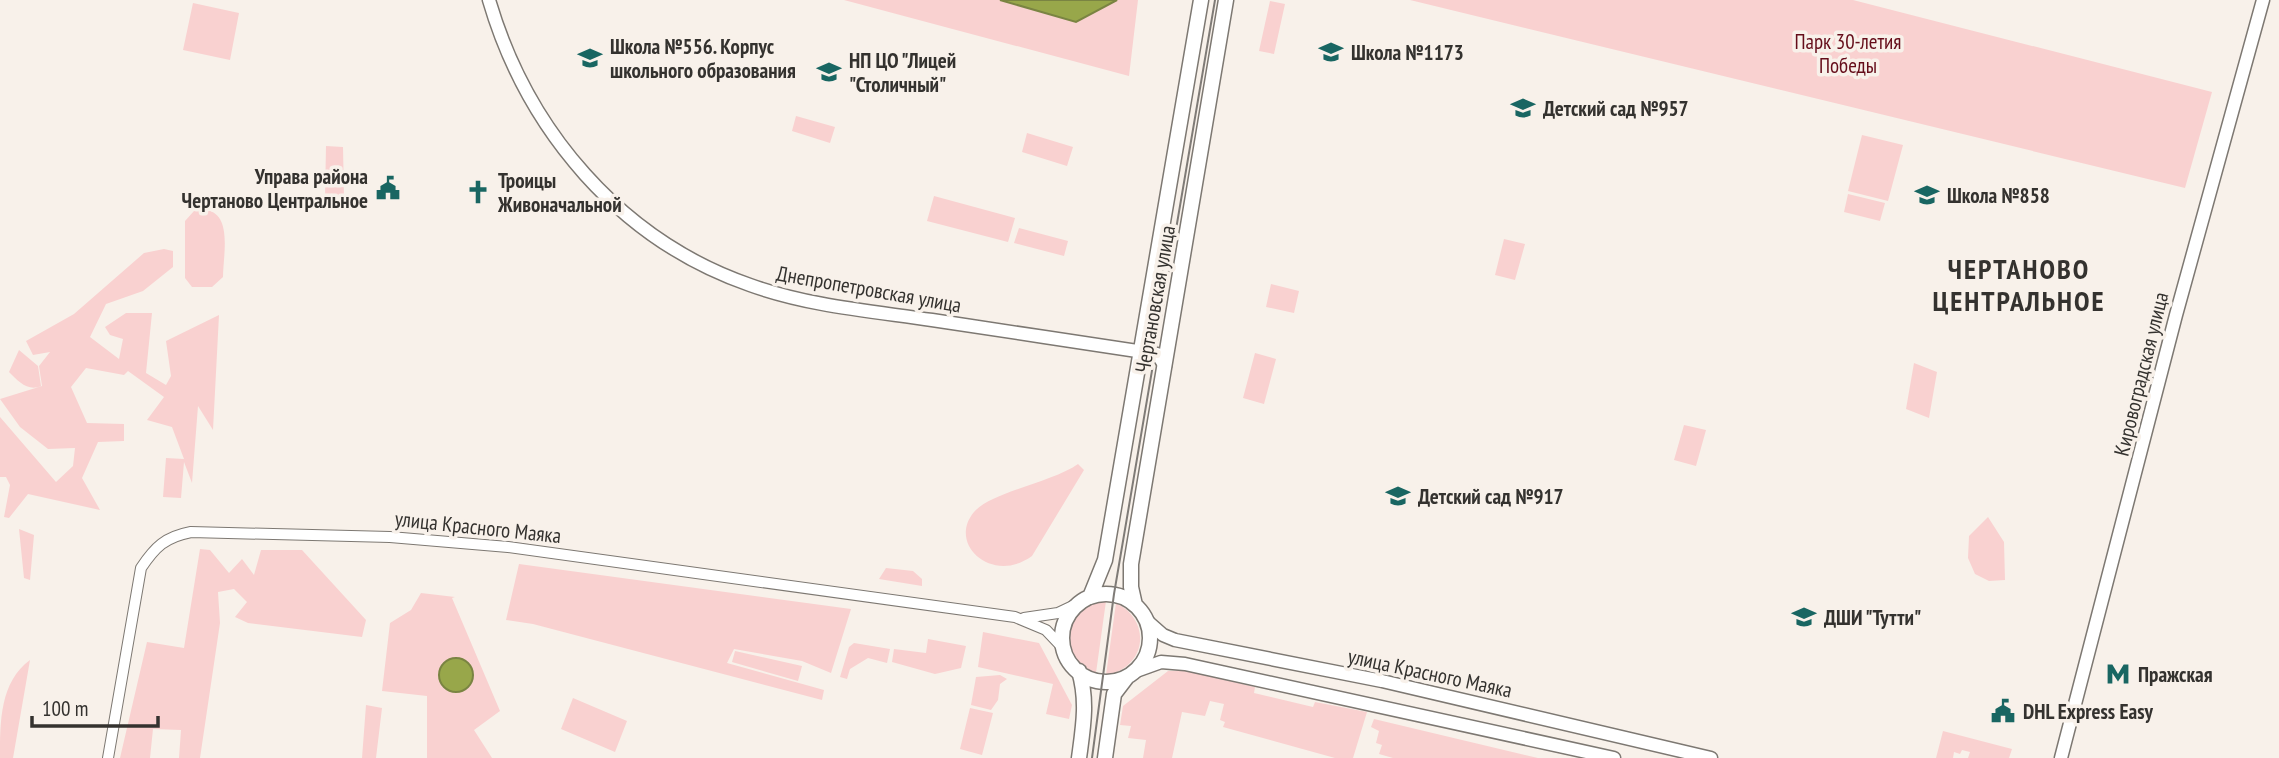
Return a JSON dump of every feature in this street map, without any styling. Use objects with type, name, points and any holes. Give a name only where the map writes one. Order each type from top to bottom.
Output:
[{"type":"main road","name":"Чертановская улица","points":[[1065,650],[1064,625],[1084,601],[1105,561],[1201,0]]},
{"type":"main road","name":"Чертановская улица","points":[[1146,620],[1135,605],[1131,587],[1131,564],[1226,0]]},
{"type":"main road","points":[[1147,317],[1155,328],[1167,327],[1172,323]]},
{"type":"main road","points":[[1084,601],[1114,594],[1135,605]]},
{"type":"main road","points":[[1105,758],[1114,694],[1148,650],[1149,630],[1146,620]]},
{"type":"main road","points":[[1065,650],[1079,671],[1085,689],[1079,758]]},
{"type":"main road","points":[[1079,671],[1102,681],[1132,674]]},
{"type":"street","name":"Днепропетровская улица","points":[[489,0],[517,75],[558,144],[621,212],[695,261],[752,286],[809,301],[1141,352],[1162,357],[1165,366]]},
{"type":"street","name":"Кировоградская улица","points":[[2061,758],[2176,315],[2263,0]]},
{"type":"street","name":"улица Красного Маяка","points":[[108,758],[141,568],[159,543],[174,535],[191,532],[390,537],[508,547],[1015,617],[1058,613],[1084,601]]},
{"type":"street","name":"улица Красного Маяка","points":[[1015,617],[1046,629],[1065,650]]},
{"type":"street","name":"улица Красного Маяка","points":[[1146,620],[1163,635],[1175,640],[1382,681],[1711,758]]},
{"type":"street","name":"улица Красного Маяка","points":[[1132,674],[1161,662],[1185,664],[1614,758]]},
{"type":"green space","points":[[844,0],[1138,0],[1129,76]]},
{"type":"green space","name":"Парк 30-летия Победы","points":[[1410,0],[1853,0],[2212,92],[2185,188]]},
{"type":"green space","points":[[1270,1],[1285,4],[1274,54],[1259,51]]},
{"type":"green space","points":[[193,3],[239,13],[230,60],[183,50]]},
{"type":"green space","points":[[796,116],[835,127],[830,143],[792,131]]},
{"type":"green space","points":[[1027,133],[1073,147],[1067,166],[1022,152]]},
{"type":"green space","points":[[1862,135],[1903,145],[1888,201],[1848,191]]},
{"type":"green space","points":[[326,146],[343,147],[344,197],[325,197]]},
{"type":"green space","points":[[1848,194],[1885,203],[1880,221],[1844,212]]},
{"type":"green space","points":[[934,196],[1015,218],[1008,242],[927,221]]},
{"type":"green space","points":[[206,210],[220,219],[223,227],[223,277],[212,287],[192,287],[185,278],[185,221],[194,211]]},
{"type":"green space","points":[[1019,228],[1068,241],[1064,256],[1014,243]]},
{"type":"green space","points":[[1504,239],[1525,244],[1515,280],[1495,275]]},
{"type":"green space","points":[[164,249],[173,251],[173,267],[143,291],[106,304],[90,337],[119,359],[123,339],[110,335],[105,327],[126,313],[152,313],[146,373],[166,385],[171,376],[166,341],[219,315],[213,430],[198,406],[192,483],[184,462],[181,498],[163,497],[166,458],[184,459],[172,427],[147,420],[164,397],[128,371],[124,375],[86,368],[71,387],[87,423],[124,424],[124,441],[98,442],[82,478],[100,510],[28,494],[9,518],[4,517],[10,485],[6,477],[0,477],[0,417],[56,482],[73,466],[75,448],[48,449],[20,427],[0,399],[42,386],[39,366],[50,352],[33,355],[26,341],[74,314],[144,253]]},
{"type":"green space","points":[[1271,284],[1299,291],[1294,313],[1266,307]]},
{"type":"green space","points":[[19,350],[38,366],[41,386],[28,387],[9,372]]},
{"type":"green space","points":[[1255,353],[1276,359],[1264,404],[1243,398]]},
{"type":"green space","points":[[1914,363],[1937,372],[1929,418],[1906,409]]},
{"type":"green space","points":[[1684,425],[1706,430],[1696,466],[1674,460]]},
{"type":"green space","points":[[1078,464],[1084,470],[1032,556],[1017,564],[1002,566],[978,557],[970,548],[966,536],[967,524],[982,505]]},
{"type":"green space","points":[[1988,517],[2004,542],[2005,580],[1989,581],[1975,574],[1968,558],[1969,536]]},
{"type":"green space","points":[[19,529],[34,535],[30,580],[24,578]]},
{"type":"green space","points":[[200,549],[210,550],[229,573],[242,559],[254,575],[261,550],[302,550],[366,620],[362,637],[248,623],[235,617],[247,602],[234,589],[218,592],[220,623],[200,758],[179,758],[181,730],[153,729],[150,758],[120,758],[147,642],[184,648]]},
{"type":"green space","points":[[519,564],[851,609],[831,673],[802,661],[734,649],[727,663],[824,690],[822,700],[533,624],[506,620]]},
{"type":"green space","points":[[886,568],[913,571],[922,579],[922,586],[879,579]]},
{"type":"green space","points":[[421,593],[455,597],[452,598],[500,711],[474,730],[492,758],[427,758],[427,696],[382,691],[390,623],[411,610]]},
{"type":"green space","points":[[1097,601],[1106,601],[1096,673],[1074,657],[1067,636],[1075,616],[1084,607]]},
{"type":"green space","points":[[1116,603],[1135,620],[1140,643],[1137,654],[1130,663],[1120,671],[1106,675]]},
{"type":"green space","points":[[983,632],[1039,643],[1072,705],[1069,719],[1046,714],[1053,684],[978,667]]},
{"type":"green space","points":[[928,639],[966,646],[961,668],[935,674],[892,662],[894,649],[926,653]]},
{"type":"green space","points":[[854,643],[890,649],[887,663],[868,658],[850,669],[847,679],[840,677],[849,647]]},
{"type":"green space","points":[[735,651],[802,666],[798,681],[732,662]]},
{"type":"green space","points":[[30,660],[13,758],[0,758],[0,730],[7,691],[20,669]]},
{"type":"green space","points":[[1168,671],[1187,671],[1255,687],[1254,693],[1313,707],[1315,702],[1367,712],[1353,758],[1335,758],[1223,727],[1225,722],[1220,720],[1224,704],[1210,701],[1205,716],[1182,712],[1172,758],[1143,758],[1146,740],[1128,738],[1131,726],[1120,725],[1123,706]]},
{"type":"green space","points":[[1000,675],[1007,679],[1000,684],[998,700],[991,710],[971,705],[976,677]]},
{"type":"green space","points":[[573,698],[627,721],[615,752],[561,729]]},
{"type":"green space","points":[[366,705],[382,708],[376,758],[362,758]]},
{"type":"green space","points":[[970,708],[993,713],[982,755],[960,749]]},
{"type":"green space","points":[[1374,719],[1538,758],[1393,758],[1379,754],[1382,745],[1376,743],[1379,731],[1371,727]]},
{"type":"green space","points":[[1943,731],[2012,749],[2009,758],[1968,758],[1970,752],[1962,750],[1960,754],[1954,752],[1953,758],[1936,758]]},
{"type":"shaded area","points":[[1000,0],[1117,0],[1076,22]]},
{"type":"shaded area","points":[[456,658],[468,663],[473,675],[468,687],[456,692],[444,687],[439,675],[444,663]]},
{"type":"tram line","points":[[1092,758],[1114,594],[1215,0]]},
{"type":"place","name":"Школа №1173","points":[[1331,52]]},
{"type":"place","name":"Школа №556. Корпус школьного образования","points":[[590,58]]},
{"type":"place","name":"НП ЦО \"Лицей \"Столичный\"","points":[[829,72]]},
{"type":"place","name":"Детский сад №957","points":[[1523,108]]},
{"type":"place","name":"Управа района Чертаново Центральное","points":[[388,188]]},
{"type":"place","name":"Троицы Живоначальной","points":[[478,192]]},
{"type":"place","name":"Школа №858","points":[[1927,195]]},
{"type":"place","name":"Детский сад №917","points":[[1398,496]]},
{"type":"place","name":"ДШИ \"Тутти\"","points":[[1804,617]]},
{"type":"place","name":"Пражская","points":[[2118,674]]},
{"type":"place","name":"DHL Express Easy","points":[[2003,711]]},
{"type":"district","name":"ЧЕРТАНОВО ЦЕНТРАЛЬНОЕ","points":[[2019,284]]}]
